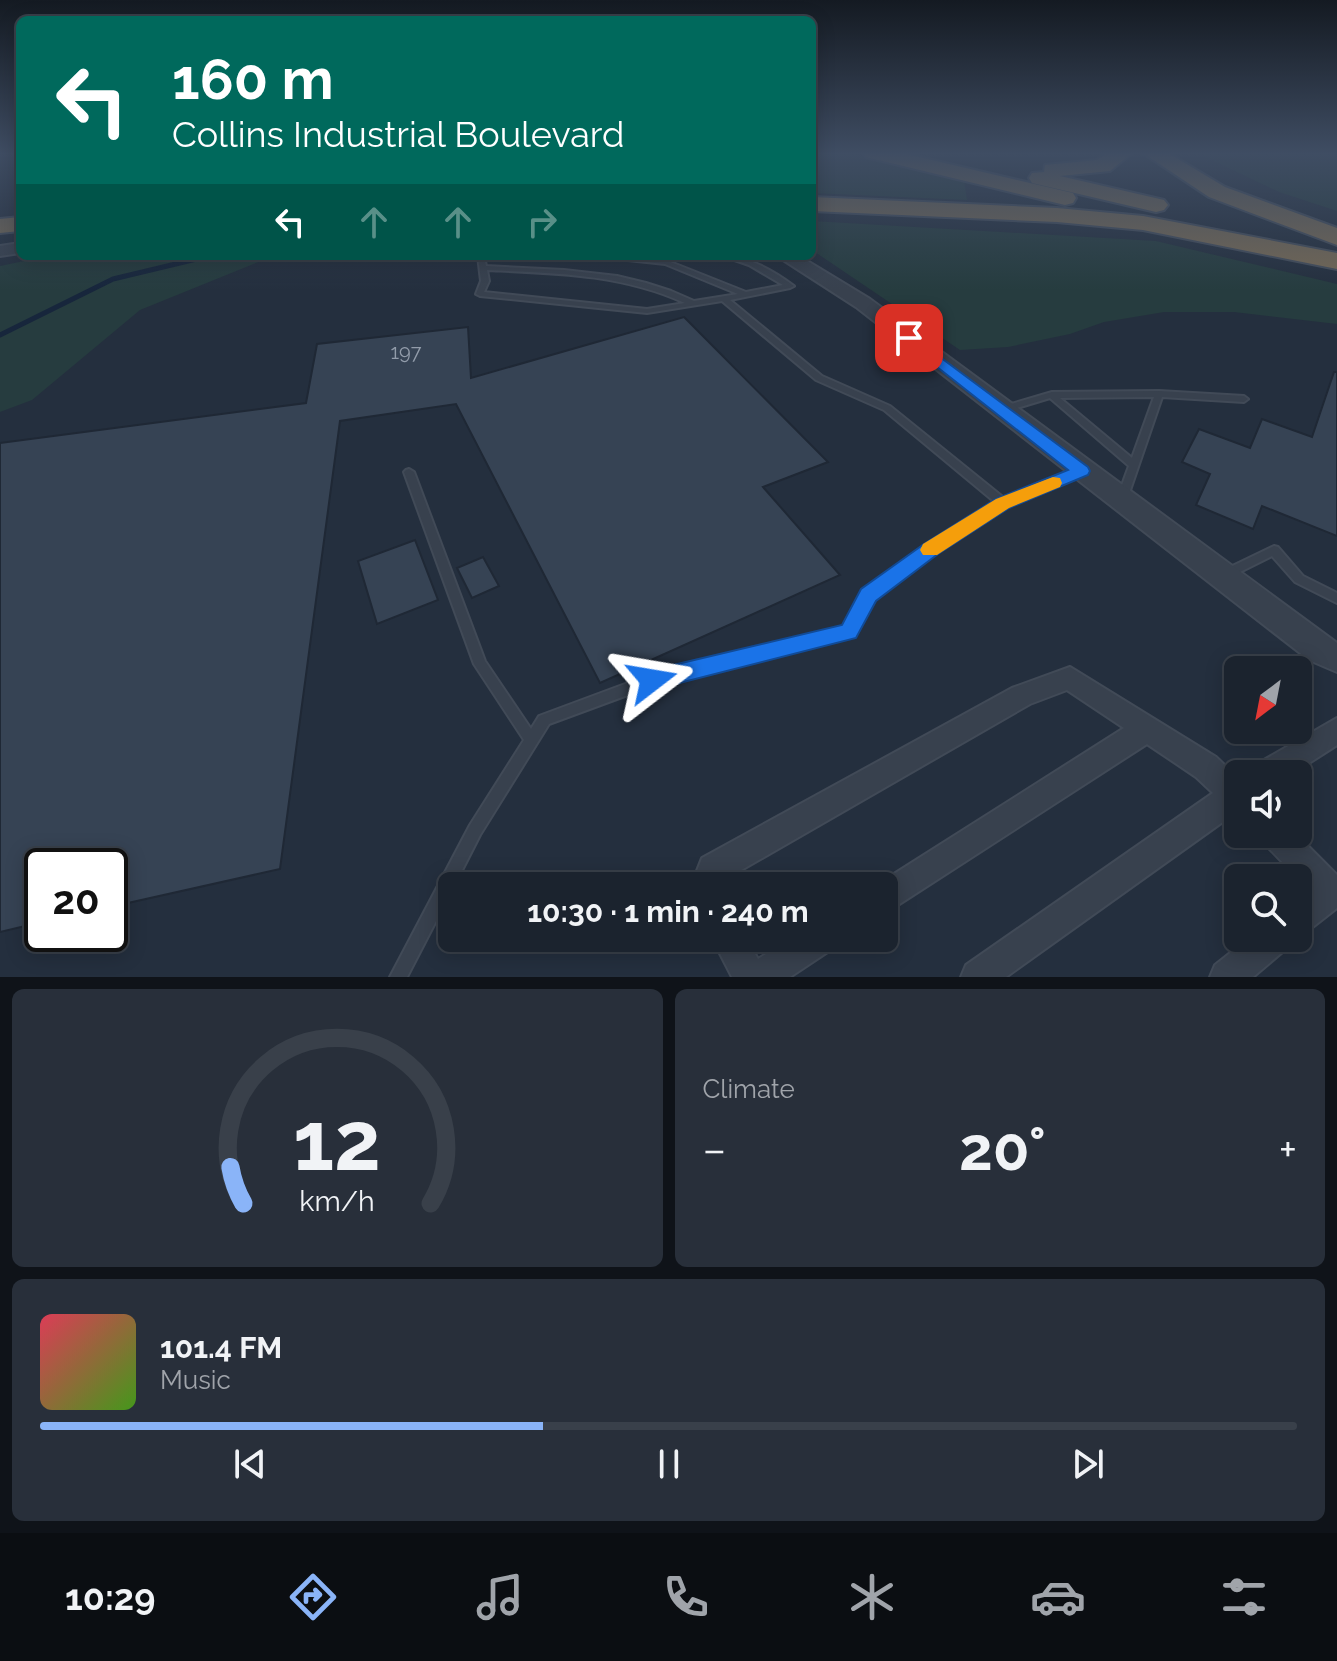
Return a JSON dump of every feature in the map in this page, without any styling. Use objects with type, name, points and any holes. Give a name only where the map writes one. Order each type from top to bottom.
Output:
[{"type":"highway","points":[[1069,199],[1337,261]]},
{"type":"highway","points":[[1136,199],[1337,245]]},
{"type":"highway","points":[[1235,199],[1337,237]]},
{"type":"highway","points":[[816,204],[1057,215],[1143,223],[1337,261]]},
{"type":"street","points":[[793,260],[863,303],[1320,650],[1337,658]]},
{"type":"street","points":[[712,872],[1021,696],[1070,678],[1206,767],[1224,783]]},
{"type":"street","points":[[898,889],[1148,728]]},
{"type":"street","points":[[1289,760],[1337,730]]},
{"type":"street","points":[[978,977],[1224,804]]},
{"type":"street","points":[[1289,848],[1304,864]]},
{"type":"street","points":[[1312,872],[1332,892],[1312,908]]},
{"type":"street","points":[[736,952],[750,977]]},
{"type":"street","points":[[760,977],[799,952]]},
{"type":"street","points":[[1227,977],[1258,952]]},
{"type":"lane","points":[[482,260],[485,281],[480,294],[647,311],[790,286],[738,260]]},
{"type":"lane","points":[[647,260],[666,262],[746,295]]},
{"type":"lane","points":[[483,268],[607,276],[663,288],[693,304]]},
{"type":"lane","points":[[724,299],[819,378],[887,408],[1003,503]]},
{"type":"lane","points":[[1002,410],[1052,395],[1159,394],[1244,399]]},
{"type":"lane","points":[[1122,501],[1159,394]]},
{"type":"lane","points":[[1052,395],[1134,465]]},
{"type":"lane","points":[[398,977],[475,830],[544,720],[652,680],[849,632],[869,595],[931,549],[1003,503],[1082,471]]},
{"type":"lane","points":[[409,472],[480,664],[531,740]]},
{"type":"lane","points":[[1222,576],[1274,550],[1299,579],[1337,598]]},
{"type":"green space","points":[[1299,199],[1337,199],[1337,211]]},
{"type":"green space","points":[[816,221],[1156,241],[1337,284],[1337,324],[1234,312],[1164,312],[1104,322],[1070,334],[1008,347],[960,350],[816,253]]},
{"type":"green space","points":[[29,260],[263,260],[140,310],[32,400],[0,412],[0,266]]},
{"type":"building","points":[[684,317],[828,462],[763,487],[840,575],[600,683],[456,404],[340,421],[280,869],[128,903],[128,848],[24,848],[24,926],[0,932],[0,443],[306,403],[317,344],[468,327],[471,378]]},
{"type":"building","points":[[1334,372],[1337,372],[1337,536],[1262,506],[1253,529],[1196,505],[1210,474],[1182,462],[1199,429],[1250,448],[1262,419],[1312,437]]},
{"type":"building","points":[[415,540],[438,600],[377,624],[358,561]]},
{"type":"building","points":[[483,557],[499,586],[472,598],[457,568]]},
{"type":"waterway","points":[[0,335],[113,279],[192,260]]},
{"type":"slow traffic","points":[[930,550],[1003,503],[1053,483]]},
{"type":"route","points":[[652,680],[849,632],[869,595],[931,549],[1003,503],[1082,471],[909,338]]}]
